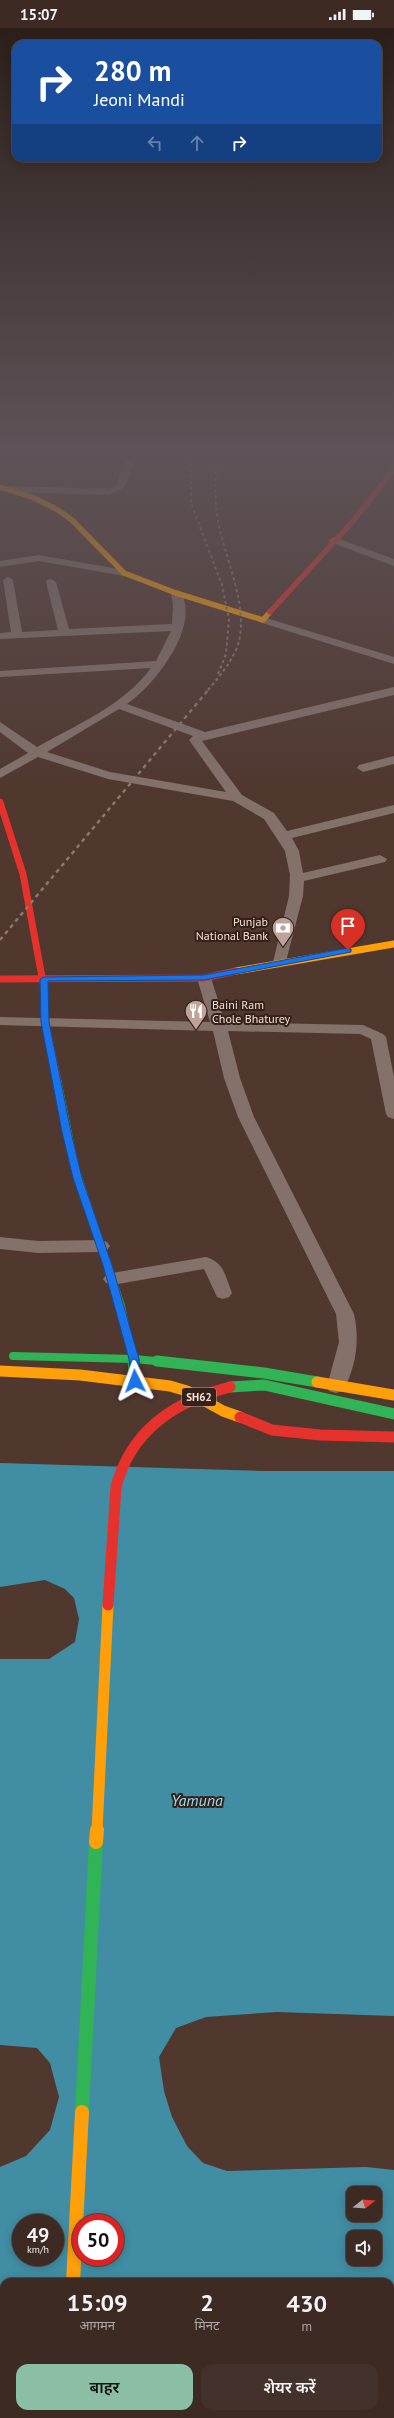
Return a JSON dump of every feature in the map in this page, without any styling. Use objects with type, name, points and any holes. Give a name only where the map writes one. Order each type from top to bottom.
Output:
[{"type":"main road","points":[[114,563],[124,573],[176,593],[263,620],[314,563]]},
{"type":"main road","points":[[0,802],[22,874],[44,979],[45,1022],[78,1178],[112,1280],[134,1359],[135,1381]]},
{"type":"main road","points":[[0,980],[204,978],[280,962],[394,944]]},
{"type":"main road","points":[[0,1356],[134,1359],[264,1373],[336,1386],[394,1394]]},
{"type":"main road","name":"SH62","points":[[0,1371],[29,1371],[135,1381],[170,1386],[188,1391],[223,1411],[272,1430],[320,1435],[394,1437]]},
{"type":"main road","points":[[73,2278],[113,1524],[119,1471],[141,1436],[177,1407],[216,1390],[231,1386],[262,1385],[394,1414]]},
{"type":"street","points":[[65,563],[124,573]]},
{"type":"street","points":[[8,580],[17,635]]},
{"type":"street","points":[[51,582],[64,633]]},
{"type":"street","points":[[0,774],[118,704],[142,686],[160,664],[178,627],[180,603],[176,593]]},
{"type":"street","points":[[263,620],[394,661]]},
{"type":"street","points":[[0,636],[178,627]]},
{"type":"street","points":[[0,674],[160,664]]},
{"type":"street","points":[[237,798],[195,740],[204,736],[394,691]]},
{"type":"street","points":[[118,704],[204,736]]},
{"type":"street","points":[[0,726],[37,753],[67,763],[123,778],[237,798],[264,812],[284,836],[292,851],[297,878],[296,896],[280,962]]},
{"type":"street","points":[[362,768],[394,760]]},
{"type":"street","points":[[284,836],[394,808]]},
{"type":"street","points":[[297,878],[380,859]]},
{"type":"street","points":[[204,978],[219,1026],[232,1078],[246,1117],[344,1314],[350,1331],[349,1349],[336,1386]]},
{"type":"street","points":[[0,1021],[363,1030],[394,1043]]},
{"type":"street","points":[[378,1037],[394,1114]]},
{"type":"street","points":[[0,1243],[38,1246],[101,1246]]},
{"type":"street","points":[[112,1280],[206,1263],[213,1266],[223,1293]]},
{"type":"water","name":"Yamuna","points":[[0,1463],[263,1471],[394,1471],[394,2016],[277,2012],[206,2017],[176,2028],[159,2057],[164,2091],[172,2117],[187,2146],[203,2163],[227,2171],[366,2167],[394,2170],[394,2278],[0,2278],[0,2167],[26,2156],[50,2130],[59,2097],[50,2063],[37,2048],[0,2045],[0,1659],[49,1659],[75,1642],[79,1619],[74,1598],[65,1589],[45,1580],[0,1587]]},
{"type":"railway","points":[[214,563],[222,585],[229,619],[226,654],[218,674]]},
{"type":"railway","points":[[208,690],[227,666],[236,650],[240,635],[241,620],[239,603],[229,563]]},
{"type":"railway","points":[[0,940],[209,689]]},
{"type":"traffic: fast","points":[[57,1079],[75,1168],[113,1280],[128,1331],[133,1357],[135,1381]]},
{"type":"traffic: fast","points":[[13,1356],[134,1359],[264,1373],[317,1382]]},
{"type":"traffic: fast","points":[[230,1387],[264,1385],[394,1414]]},
{"type":"traffic: fast","points":[[82,2112],[96,1842]]},
{"type":"traffic: slow","points":[[114,563],[124,573],[176,593],[263,620],[270,612]]},
{"type":"traffic: slow","points":[[236,971],[394,944]]},
{"type":"traffic: slow","points":[[0,1371],[80,1375],[170,1386],[187,1391],[223,1411],[240,1417]]},
{"type":"traffic: slow","points":[[317,1382],[394,1395]]},
{"type":"traffic: slow","points":[[96,1842],[108,1605]]},
{"type":"traffic: slow","points":[[73,2278],[82,2112]]},
{"type":"traffic: jam","points":[[270,612],[315,563]]},
{"type":"traffic: jam","points":[[0,802],[23,874],[44,979],[45,1022],[57,1079]]},
{"type":"traffic: jam","points":[[0,979],[204,978],[236,971]]},
{"type":"traffic: jam","points":[[108,1605],[116,1487],[121,1468],[130,1451],[142,1435],[175,1409],[193,1399],[230,1387]]},
{"type":"traffic: jam","points":[[240,1417],[272,1430],[320,1435],[394,1437]]},
{"type":"place","name":"Punjab National Bank","points":[[283,948]]},
{"type":"place","name":"Baini Ram Chole Bhaturey","points":[[196,1030]]},
{"type":"route","points":[[135,1381],[134,1359],[108,1265],[78,1178],[67,1132],[45,1022],[44,979],[99,980],[204,978],[348,950]]}]
